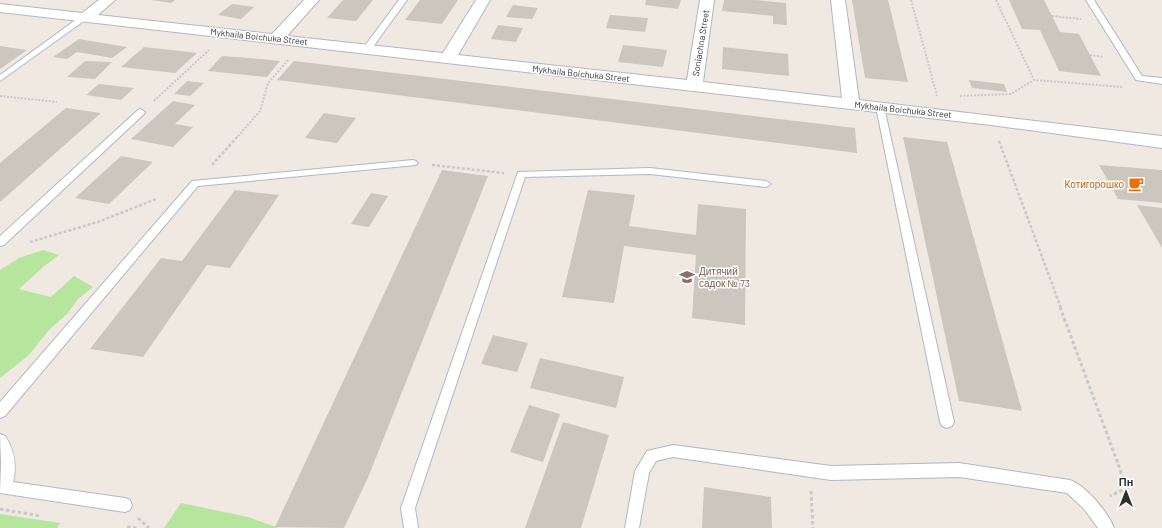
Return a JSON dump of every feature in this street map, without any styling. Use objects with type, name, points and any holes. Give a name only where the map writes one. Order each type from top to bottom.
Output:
[{"type":"street","points":[[84,18],[108,0]]},
{"type":"street","points":[[276,39],[312,0]]},
{"type":"street","points":[[448,58],[483,0]]},
{"type":"street","name":"Soniachna Street","points":[[694,86],[707,0]]},
{"type":"street","points":[[838,0],[851,104]]},
{"type":"street","name":"Mykhaila Boichuka Street","points":[[0,8],[880,107],[1162,142]]},
{"type":"lane","points":[[367,49],[403,0]]},
{"type":"lane","points":[[1090,0],[1139,78],[1162,81]]},
{"type":"lane","points":[[0,79],[84,18]]},
{"type":"lane","points":[[880,107],[947,422]]},
{"type":"lane","points":[[0,242],[141,112]]},
{"type":"lane","points":[[0,412],[195,183],[413,163]]},
{"type":"lane","points":[[411,528],[408,508],[520,174],[650,171],[766,184]]},
{"type":"lane","points":[[0,440],[6,447],[10,469],[4,488],[125,505]]},
{"type":"lane","points":[[632,528],[642,472],[652,456],[673,451],[831,473],[959,470],[1070,487],[1089,504],[1107,528]]},
{"type":"path","points":[[912,0],[938,97]]},
{"type":"path","points":[[996,0],[1034,80]]},
{"type":"path","points":[[1052,16],[1103,21]]},
{"type":"path","points":[[141,112],[227,33]]},
{"type":"path","points":[[195,183],[260,111],[268,83],[293,54]]},
{"type":"path","points":[[960,96],[1011,94],[1034,80],[1133,88],[1139,78]]},
{"type":"path","points":[[0,96],[57,102]]},
{"type":"path","points":[[991,120],[1127,488],[1089,504]]},
{"type":"path","points":[[413,163],[520,174]]},
{"type":"path","points":[[23,244],[98,222],[160,197]]},
{"type":"path","points":[[809,470],[813,528]]},
{"type":"green space","points":[[43,250],[59,255],[43,267],[19,289],[51,297],[74,276],[93,287],[78,299],[68,313],[49,330],[29,355],[0,378],[0,270],[19,258]]},
{"type":"green space","points":[[181,503],[248,517],[279,528],[164,528]]},
{"type":"green space","points":[[0,514],[60,523],[57,528],[0,528]]},
{"type":"building","points":[[151,0],[175,0],[171,3]]},
{"type":"building","points":[[343,0],[373,0],[356,21],[327,18]]},
{"type":"building","points":[[420,0],[458,0],[442,24],[405,20]]},
{"type":"building","points":[[646,0],[681,0],[678,9],[645,5]]},
{"type":"building","points":[[724,0],[755,0],[786,3],[787,25],[773,24],[773,16],[722,11]]},
{"type":"building","points":[[852,0],[888,0],[908,82],[865,78]]},
{"type":"building","points":[[1009,0],[1044,0],[1060,32],[1079,34],[1101,76],[1059,71],[1040,30],[1022,29]]},
{"type":"building","points":[[232,4],[254,7],[241,19],[218,15]]},
{"type":"building","points":[[513,5],[538,8],[532,19],[506,17]]},
{"type":"building","points":[[610,15],[648,18],[645,32],[606,28]]},
{"type":"building","points":[[498,25],[523,28],[516,42],[491,39]]},
{"type":"building","points":[[79,39],[127,47],[112,58],[77,52],[67,59],[53,57]]},
{"type":"building","points":[[623,45],[667,50],[663,67],[618,62]]},
{"type":"building","points":[[0,46],[27,50],[0,69]]},
{"type":"building","points":[[144,47],[197,53],[175,73],[121,67]]},
{"type":"building","points":[[723,47],[788,54],[789,76],[722,69]]},
{"type":"building","points":[[222,56],[280,61],[267,77],[208,71]]},
{"type":"building","points":[[85,61],[112,62],[95,79],[67,77]]},
{"type":"building","points":[[294,61],[855,128],[857,153],[277,80]]},
{"type":"building","points":[[969,80],[1004,84],[1007,92],[972,88]]},
{"type":"building","points":[[187,81],[204,83],[190,96],[174,94]]},
{"type":"building","points":[[99,84],[134,88],[121,100],[86,95]]},
{"type":"building","points":[[173,101],[195,105],[175,124],[193,127],[173,147],[131,139]]},
{"type":"building","points":[[66,108],[101,113],[0,202],[0,163]]},
{"type":"building","points":[[324,113],[356,118],[337,143],[305,138]]},
{"type":"building","points":[[903,137],[947,142],[1022,411],[959,401]]},
{"type":"building","points":[[121,156],[153,162],[109,204],[75,198]]},
{"type":"building","name":"Котигорошко","points":[[1099,165],[1162,170],[1162,203],[1118,199]]},
{"type":"building","points":[[442,170],[488,176],[367,480],[344,528],[275,527]]},
{"type":"building","points":[[235,190],[279,195],[230,268],[207,265],[143,357],[90,349],[161,258],[182,261]]},
{"type":"building","points":[[588,190],[635,195],[629,226],[696,235],[698,204],[746,209],[745,325],[692,318],[696,255],[624,246],[614,303],[562,297]]},
{"type":"building","points":[[371,193],[388,196],[369,227],[351,224]]},
{"type":"building","points":[[1137,205],[1162,208],[1162,248]]},
{"type":"building","points":[[493,335],[528,343],[517,372],[481,364]]},
{"type":"building","points":[[540,358],[624,377],[616,408],[530,388]]},
{"type":"building","points":[[529,405],[560,414],[543,462],[510,452]]},
{"type":"building","points":[[563,422],[609,435],[581,528],[525,528]]},
{"type":"building","points":[[704,487],[771,497],[772,528],[702,528]]},
{"type":"place","name":"Котигорошко","points":[[1136,184]]},
{"type":"place","name":"Дитячий садок № 73","points":[[687,277]]}]
